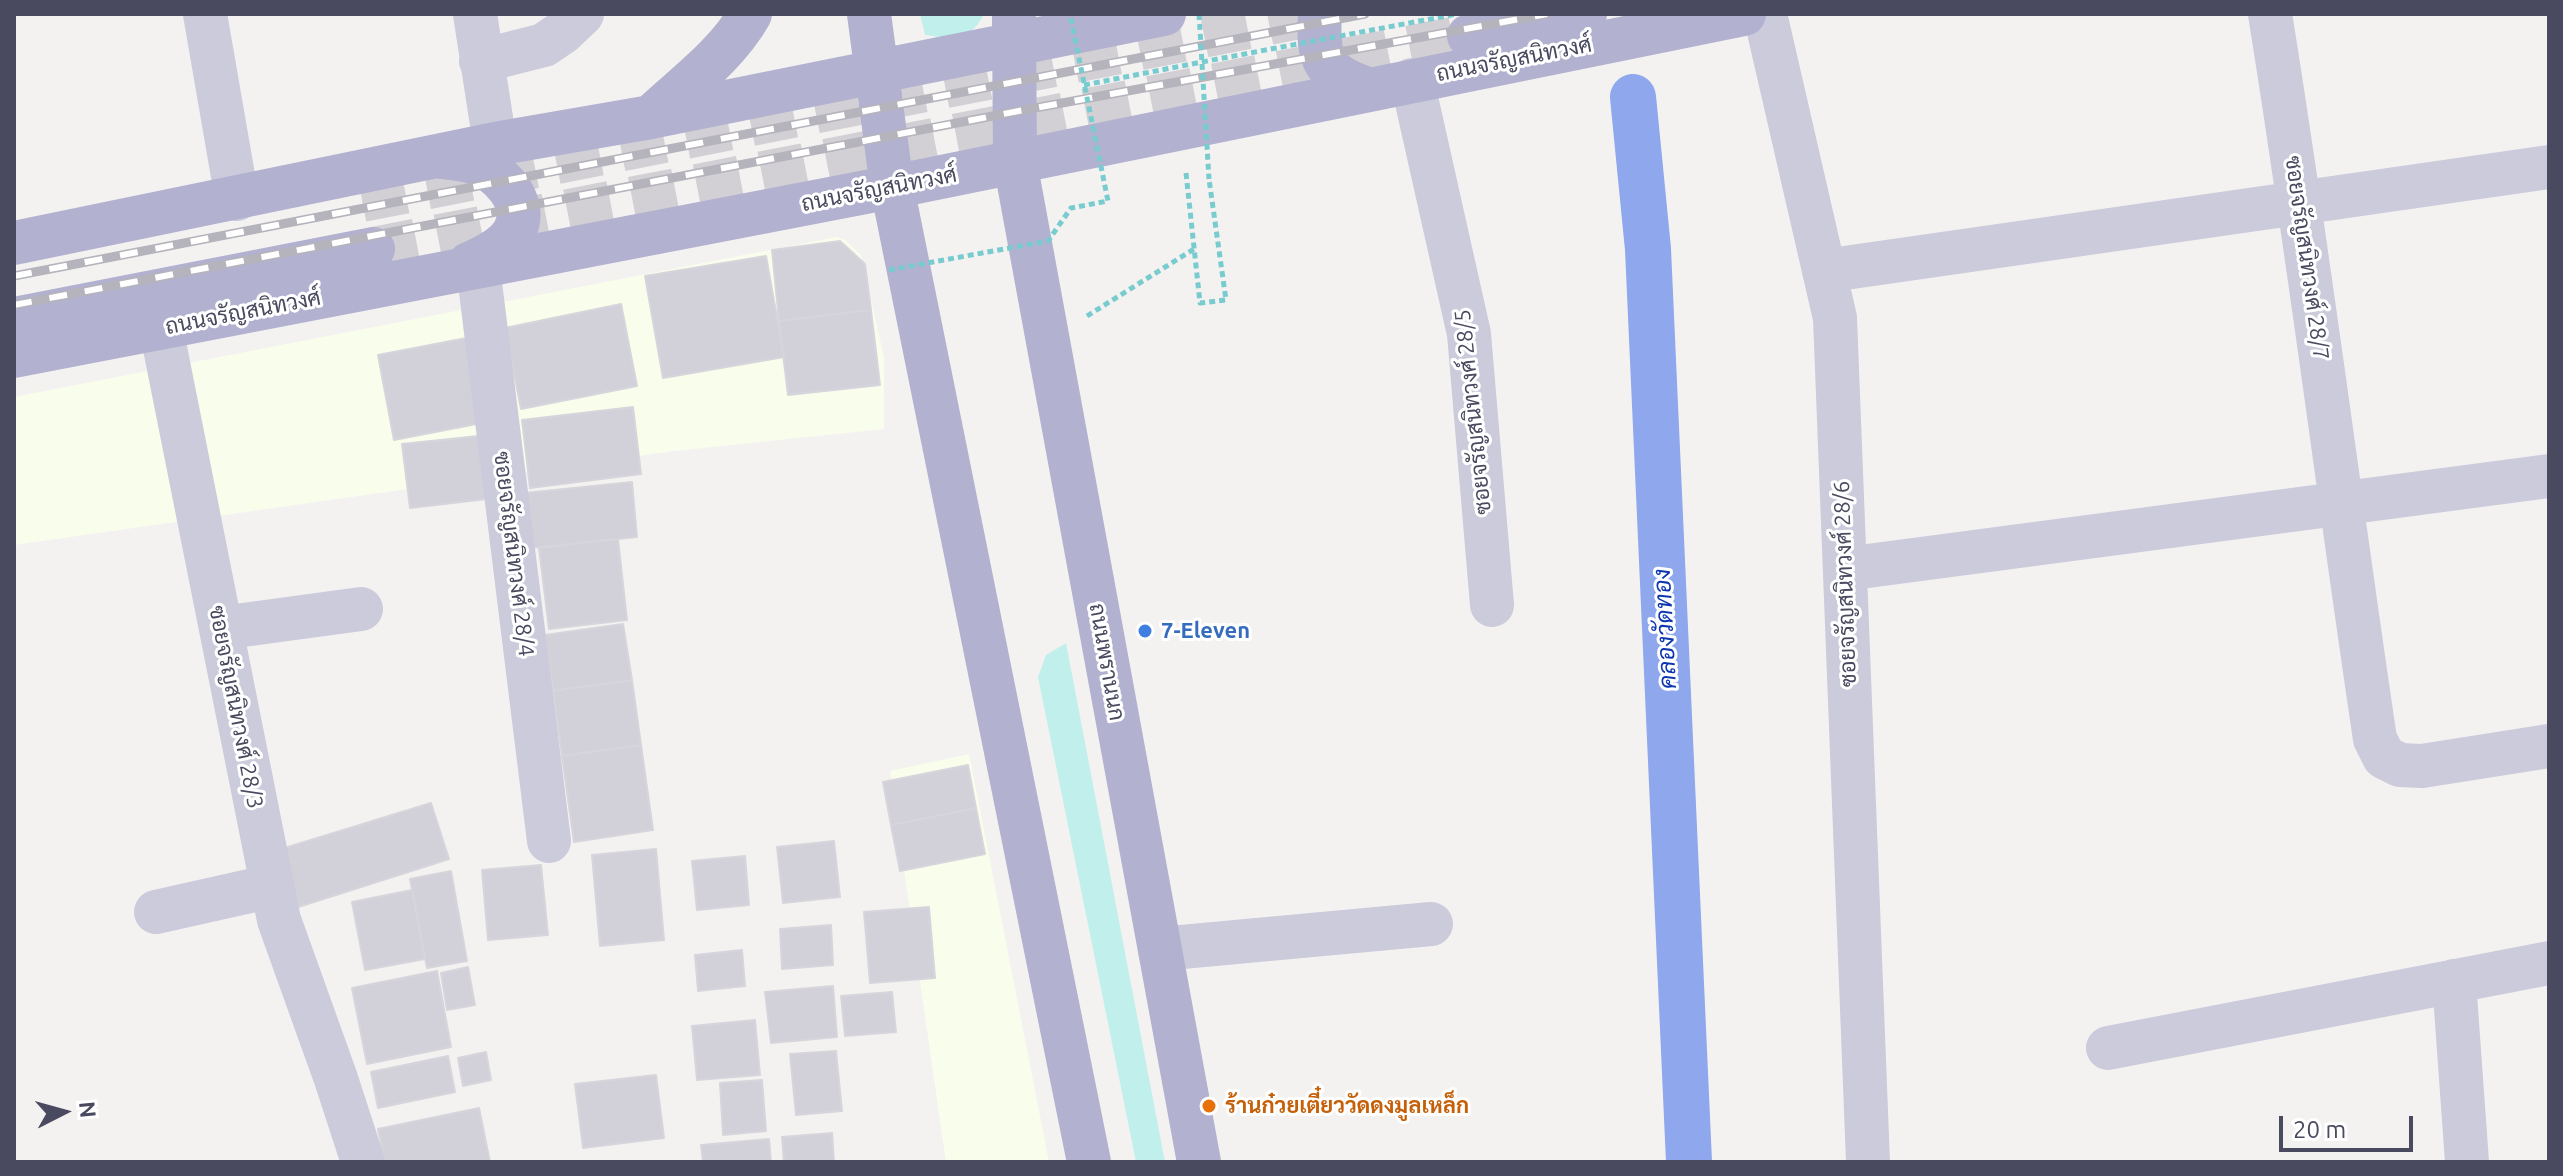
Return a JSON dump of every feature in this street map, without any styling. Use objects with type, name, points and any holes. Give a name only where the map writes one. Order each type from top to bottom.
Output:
[{"type":"main road","points":[[651,117],[718,54],[740,31],[750,14]]},
{"type":"main road","points":[[869,14],[892,187],[1089,1162]]},
{"type":"main road","points":[[14,243],[495,144],[651,117],[877,71],[1014,29],[1164,14]]},
{"type":"main road","points":[[1320,14],[1318,38],[1323,58],[1333,73],[1344,81],[1368,89]]},
{"type":"main road","name":"ถนนจรัญสนิทวงศ์","points":[[1463,25],[1585,14]]},
{"type":"main road","name":"ถนนจรัญสนิทวงศ์","points":[[14,356],[892,187],[1744,14]]},
{"type":"main road","name":"ถนนพรานนก","points":[[1014,29],[1015,162],[1199,1162]]},
{"type":"main road","points":[[439,156],[472,162],[489,169],[505,182],[515,199],[516,229],[504,243],[466,269]]},
{"type":"main road","points":[[14,268],[362,200]]},
{"type":"main road","name":"ถนนจรัญสนิทวงศ์","points":[[14,319],[373,249]]},
{"type":"street","points":[[205,14],[237,199]]},
{"type":"street","points":[[475,14],[495,144]]},
{"type":"street","points":[[481,61],[544,45],[582,14]]},
{"type":"street","name":"ซอยจรัญสนิทวงศ์ 28/6","points":[[1765,14],[1835,318],[1868,1162]]},
{"type":"street","name":"ซอยจรัญสนิทวงศ์ 28/7","points":[[2270,14],[2301,202],[2340,503],[2375,739],[2384,757],[2400,765],[2422,766],[2549,746]]},
{"type":"street","name":"ซอยจรัญสนิทวงศ์ 28/5","points":[[1412,80],[1469,334],[1492,605]]},
{"type":"street","points":[[1824,271],[2549,167]]},
{"type":"street","name":"ซอยจรัญสนิทวงศ์ 28/4","points":[[466,269],[549,841]]},
{"type":"street","name":"ซอยจรัญสนิทวงศ์ 28/3","points":[[161,328],[279,920],[363,1162]]},
{"type":"street","points":[[1845,569],[2549,476]]},
{"type":"street","points":[[221,628],[361,609]]},
{"type":"street","points":[[156,912],[272,886]]},
{"type":"street","points":[[1160,949],[1431,924]]},
{"type":"street","points":[[2108,1048],[2549,963]]},
{"type":"street","points":[[2454,981],[2467,1162]]},
{"type":"path","points":[[889,270],[1048,241],[1071,208],[1108,201],[1070,14]]},
{"type":"path","points":[[1185,162],[1200,303],[1226,300],[1209,179],[1199,14]]},
{"type":"path","points":[[1084,85],[1202,62],[1463,25]]},
{"type":"path","points":[[1084,318],[1194,249]]},
{"type":"shaded area","points":[[920,14],[984,14],[972,30],[952,38],[925,35]]},
{"type":"shaded area","points":[[837,237],[861,255],[884,358],[884,429],[674,451],[14,545],[14,397]]},
{"type":"shaded area","points":[[1066,643],[1165,1162],[1136,1162],[1038,677],[1046,655]]},
{"type":"shaded area","points":[[969,754],[1049,1162],[946,1162],[890,771]]},
{"type":"building","points":[[840,241],[865,264],[871,310],[779,321],[772,250]]},
{"type":"building","points":[[766,256],[784,357],[663,378],[645,276]]},
{"type":"building","points":[[621,304],[637,386],[521,409],[505,328]]},
{"type":"building","points":[[871,310],[880,385],[788,395],[779,321]]},
{"type":"building","points":[[477,336],[492,421],[394,440],[378,355]]},
{"type":"building","points":[[633,407],[641,474],[530,488],[522,420]]},
{"type":"building","points":[[488,435],[495,498],[410,508],[402,444]]},
{"type":"building","points":[[632,482],[637,537],[530,548],[525,493]]},
{"type":"building","points":[[618,539],[627,620],[549,629],[539,548]]},
{"type":"building","points":[[623,624],[632,680],[553,691],[545,635]]},
{"type":"building","points":[[632,680],[641,745],[562,756],[553,691]]},
{"type":"building","points":[[641,745],[653,830],[574,842],[562,756]]},
{"type":"building","points":[[968,765],[976,808],[891,825],[883,782]]},
{"type":"building","points":[[431,803],[449,859],[292,909],[275,851]]},
{"type":"building","points":[[976,808],[985,854],[900,871],[891,825]]},
{"type":"building","points":[[834,841],[840,897],[783,903],[777,847]]},
{"type":"building","points":[[656,849],[664,940],[600,946],[592,855]]},
{"type":"building","points":[[745,856],[749,905],[697,910],[692,861]]},
{"type":"building","points":[[541,865],[548,935],[488,940],[482,870]]},
{"type":"building","points":[[451,871],[467,961],[427,968],[410,879]]},
{"type":"building","points":[[412,890],[425,959],[365,970],[352,902]]},
{"type":"building","points":[[929,907],[935,978],[870,983],[864,912]]},
{"type":"building","points":[[831,925],[833,965],[782,969],[780,929]]},
{"type":"building","points":[[742,950],[745,986],[698,991],[695,955]]},
{"type":"building","points":[[468,967],[475,1005],[447,1010],[441,973]]},
{"type":"building","points":[[437,971],[451,1047],[367,1064],[352,988]]},
{"type":"building","points":[[833,986],[837,1037],[771,1043],[765,992]]},
{"type":"building","points":[[892,992],[896,1032],[845,1036],[841,996]]},
{"type":"building","points":[[755,1020],[760,1075],[697,1080],[692,1026]]},
{"type":"building","points":[[836,1051],[842,1111],[796,1115],[790,1054]]},
{"type":"building","points":[[486,1052],[491,1080],[463,1086],[458,1058]]},
{"type":"building","points":[[448,1056],[455,1092],[378,1108],[371,1072]]},
{"type":"building","points":[[656,1075],[664,1138],[583,1148],[575,1084]]},
{"type":"building","points":[[762,1080],[766,1131],[723,1135],[720,1083]]},
{"type":"building","points":[[479,1108],[490,1162],[385,1162],[378,1129]]},
{"type":"building","points":[[832,1133],[834,1162],[784,1162],[782,1137]]},
{"type":"building","points":[[769,1139],[771,1162],[703,1162],[701,1145]]},
{"type":"waterway","name":"คลองวัดทอง","points":[[1633,97],[1648,249],[1689,1162]]},
{"type":"tunnel","points":[[362,200],[1315,14]]},
{"type":"tunnel","points":[[373,249],[1469,36]]},
{"type":"railway","points":[[14,276],[1365,14]]},
{"type":"railway","points":[[14,305],[1024,110],[1547,14]]},
{"type":"place","name":"7-Eleven","points":[[1145,631]]},
{"type":"place","name":"ร้านก๋วยเตี๋ยววัดดงมูลเหล็ก","points":[[1209,1106]]}]
